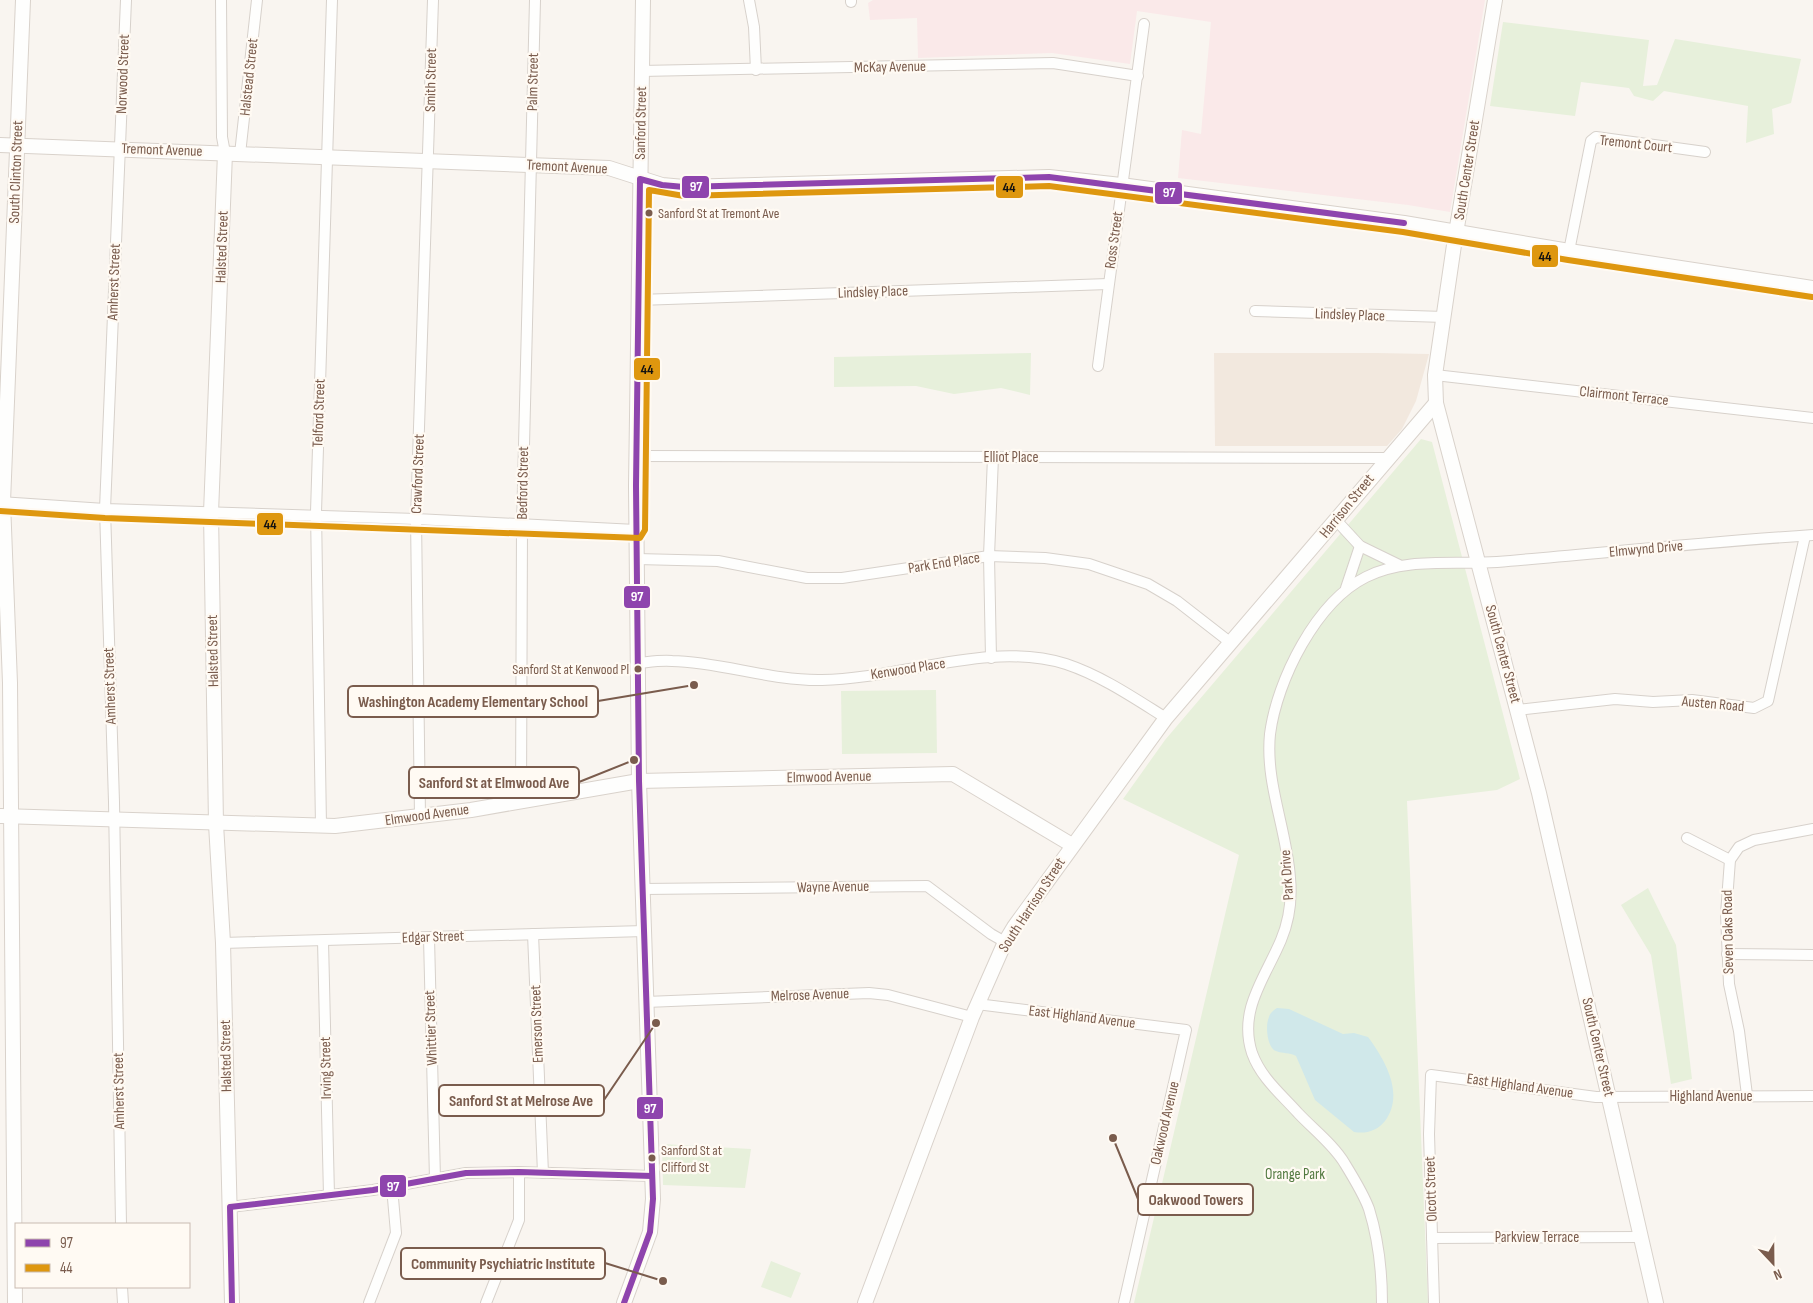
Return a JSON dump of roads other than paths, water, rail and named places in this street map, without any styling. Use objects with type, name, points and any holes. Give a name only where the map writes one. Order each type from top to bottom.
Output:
[{"type":"street","name":"South Clinton Street","points":[[15,1303],[5,816],[10,683],[1,502],[23,0]]},
{"type":"street","name":"Norwood Street","points":[[120,149],[126,0]]},
{"type":"street","name":"Halsted Street","points":[[221,0],[222,137],[225,153],[211,513],[216,824],[223,943],[232,1303]]},
{"type":"street","name":"Halstead Street","points":[[240,154],[257,0]]},
{"type":"street","name":"Telford Street","points":[[321,826],[316,516],[332,0]]},
{"type":"street","name":"Smith Street","points":[[430,161],[433,0]]},
{"type":"street","name":"Palm Street","points":[[531,165],[535,0]]},
{"type":"street","name":"Sanford Street","points":[[624,1303],[650,1232],[652,1176],[639,781],[636,530],[642,0]]},
{"type":"street","points":[[749,0],[754,27],[756,70]]},
{"type":"street","name":"South Center Street","points":[[1495,0],[1435,375],[1436,403],[1479,563],[1563,894],[1656,1303]]},
{"type":"street","name":"Ross Street","points":[[1098,366],[1144,24]]},
{"type":"street","name":"McKay Avenue","points":[[641,71],[1053,63],[1138,76]]},
{"type":"street","name":"Tremont Court","points":[[1569,252],[1591,141],[1596,137],[1705,152]]},
{"type":"street","name":"Tremont Avenue","points":[[0,145],[609,168],[662,185],[684,187],[1049,177],[1121,185],[1457,232],[1569,252],[1813,288]]},
{"type":"street","name":"Amherst Street","points":[[120,149],[105,509],[114,820],[121,1223]]},
{"type":"street","name":"Crawford Street","points":[[420,816],[416,519],[430,161]]},
{"type":"street","name":"Bedford Street","points":[[521,801],[522,526],[531,165]]},
{"type":"street","name":"Lindsley Place","points":[[638,300],[1108,284]]},
{"type":"street","name":"Lindsley Place","points":[[1255,311],[1444,317]]},
{"type":"street","name":"Clairmont Terrace","points":[[1435,375],[1813,418]]},
{"type":"street","name":"Harrison Street","points":[[1258,610],[1336,520],[1386,458],[1436,403]]},
{"type":"street","name":"Elliot Place","points":[[636,456],[1386,458]]},
{"type":"street","points":[[991,658],[989,556],[993,457]]},
{"type":"street","points":[[1,502],[105,509],[416,519],[522,526],[636,530]]},
{"type":"street","points":[[1336,520],[1360,546],[1399,566]]},
{"type":"street","name":"Elmwynd Drive","points":[[1479,563],[1809,536]]},
{"type":"street","name":"Austen Road","points":[[1517,710],[1616,699],[1653,702],[1692,700],[1754,708],[1768,701],[1809,536]]},
{"type":"street","points":[[1346,588],[1360,546]]},
{"type":"street","name":"Park End Place","points":[[637,559],[718,561],[807,578],[842,578],[989,556],[1046,558],[1089,564],[1148,584],[1177,601],[1231,643]]},
{"type":"street","name":"Park Drive","points":[[1382,1303],[1377,1246],[1368,1206],[1345,1164],[1260,1072],[1246,1031],[1253,998],[1282,939],[1290,910],[1290,879],[1287,854],[1270,775],[1270,735],[1280,694],[1293,660],[1309,632],[1346,588],[1368,575],[1399,566],[1479,563]]},
{"type":"street","name":"South Harrison Street","points":[[865,1303],[975,1011],[1005,942],[1072,845],[1166,718],[1258,610]]},
{"type":"street","name":"Kenwood Place","points":[[638,663],[673,661],[782,680],[823,680],[991,658],[1025,657],[1065,664],[1107,681],[1166,718]]},
{"type":"street","name":"Elmwood Avenue","points":[[5,816],[321,826],[420,816],[639,781],[953,774],[1072,845]]},
{"type":"street","points":[[1687,838],[1730,860],[1739,848],[1754,840],[1813,829]]},
{"type":"street","name":"Seven Oaks Road","points":[[1730,860],[1727,890],[1729,984],[1739,1031],[1747,1096]]},
{"type":"street","name":"Wayne Avenue","points":[[643,889],[927,886],[991,934],[1005,942]]},
{"type":"street","name":"Edgar Street","points":[[223,943],[644,931]]},
{"type":"street","name":"Emerson Street","points":[[533,934],[543,1173]]},
{"type":"street","name":"Whittier Street","points":[[429,938],[435,1179]]},
{"type":"street","name":"Irving Street","points":[[323,940],[329,1195]]},
{"type":"street","points":[[1728,954],[1813,955]]},
{"type":"street","name":"Melrose Avenue","points":[[646,1002],[869,993],[975,1011]]},
{"type":"street","name":"East Highland Avenue","points":[[975,1011],[1186,1030]]},
{"type":"street","name":"Oakwood Avenue","points":[[1124,1303],[1186,1030]]},
{"type":"street","name":"East Highland Avenue","points":[[1431,1075],[1596,1097],[1609,1096]]},
{"type":"street","name":"Olcott Street","points":[[1431,1075],[1429,1134],[1434,1303]]},
{"type":"street","name":"Highland Avenue","points":[[1609,1096],[1813,1096]]},
{"type":"street","points":[[486,1303],[518,1220],[519,1172]]},
{"type":"street","points":[[230,1207],[392,1187],[466,1173],[519,1172],[652,1176]]},
{"type":"street","points":[[369,1303],[396,1233],[392,1187]]},
{"type":"street","name":"Parkview Terrace","points":[[1432,1238],[1641,1237]]},
{"type":"street","points":[[122,1288],[123,1303]]},
{"type":"water","points":[[1277,1008],[1289,1009],[1343,1034],[1354,1033],[1368,1037],[1381,1056],[1393,1089],[1391,1111],[1382,1124],[1371,1131],[1363,1133],[1354,1132],[1315,1100],[1296,1056],[1276,1051],[1271,1046],[1267,1030],[1268,1021],[1270,1014]]},
{"type":"place","name":"Sanford St at Tremont Ave","points":[[649,213]]},
{"type":"place","name":"Sanford St at Kenwood Pl","points":[[638,669]]},
{"type":"place","name":"Washington Academy Elementary School","points":[[694,685]]},
{"type":"place","name":"Sanford St at Elmwood Ave","points":[[634,760]]},
{"type":"place","name":"Sanford St at Melrose Ave","points":[[656,1023]]},
{"type":"place","name":"Oakwood Towers","points":[[1113,1138]]},
{"type":"place","name":"Sanford St at Clifford St","points":[[652,1158]]},
{"type":"place","name":"Community Psychiatric Institute","points":[[663,1281]]},
{"type":"park label","name":"Orange Park","points":[[1295,1174]]}]
